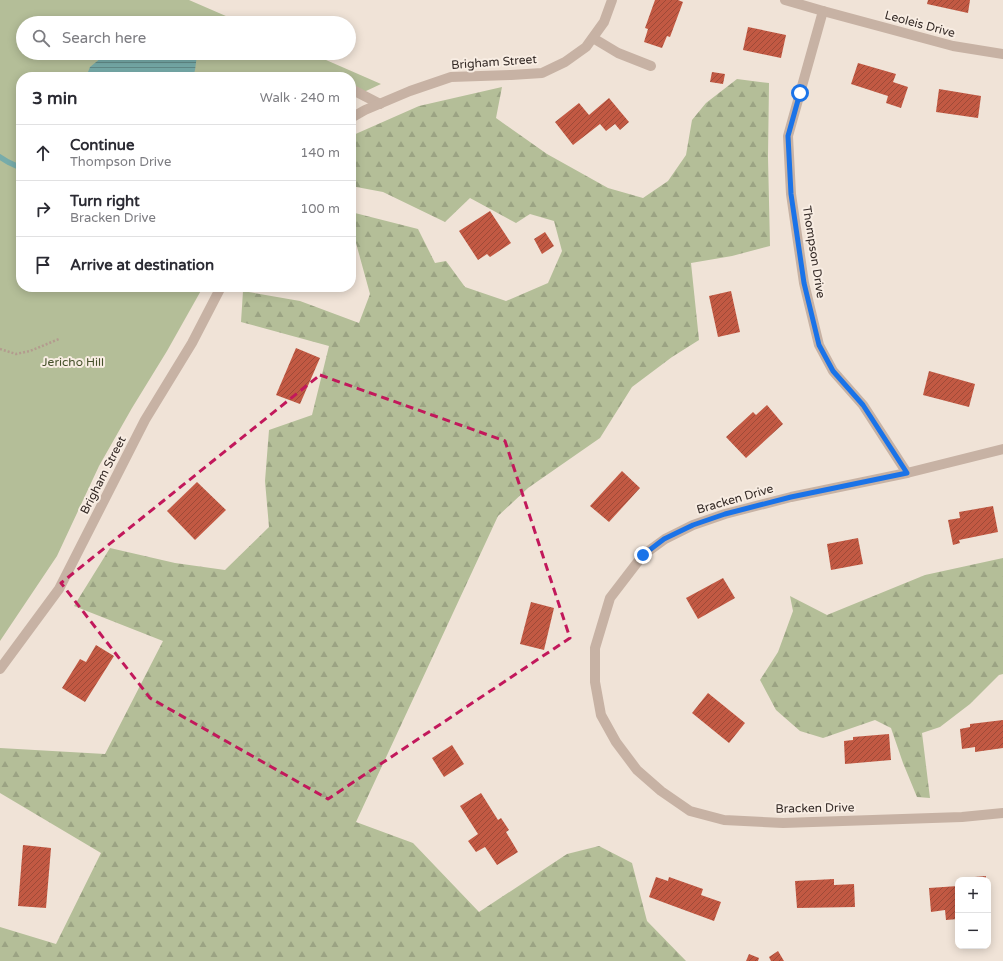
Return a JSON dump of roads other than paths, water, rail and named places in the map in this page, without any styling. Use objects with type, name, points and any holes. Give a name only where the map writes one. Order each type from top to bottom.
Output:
[{"type":"street","name":"Brigham Street","points":[[356,115],[410,91],[451,77],[542,73],[565,62],[586,47],[604,22],[612,0]]},
{"type":"street","name":"Leoleis Drive","points":[[785,0],[953,46],[1003,54]]},
{"type":"street","name":"Thompson Drive","points":[[822,11],[788,136],[791,194],[804,283],[819,345],[833,371],[863,405],[907,473]]},
{"type":"street","points":[[592,38],[618,53],[651,66]]},
{"type":"street","points":[[356,92],[380,104]]},
{"type":"street","name":"Brigham Street","points":[[0,669],[59,589],[145,420],[192,343],[218,292]]},
{"type":"street","name":"Bracken Drive","points":[[1003,450],[907,473],[791,497],[725,514],[693,525],[664,539],[643,555],[610,598],[595,648],[595,682],[602,715],[616,742],[637,770],[661,791],[690,811],[724,820],[791,822],[962,817],[1003,813]]},
{"type":"water","points":[[99,60],[196,60],[194,72],[88,72],[90,67]]},
{"type":"waterway","points":[[0,157],[16,166]]},
{"type":"park label","name":"Jericho Hill","points":[[73,362]]}]
